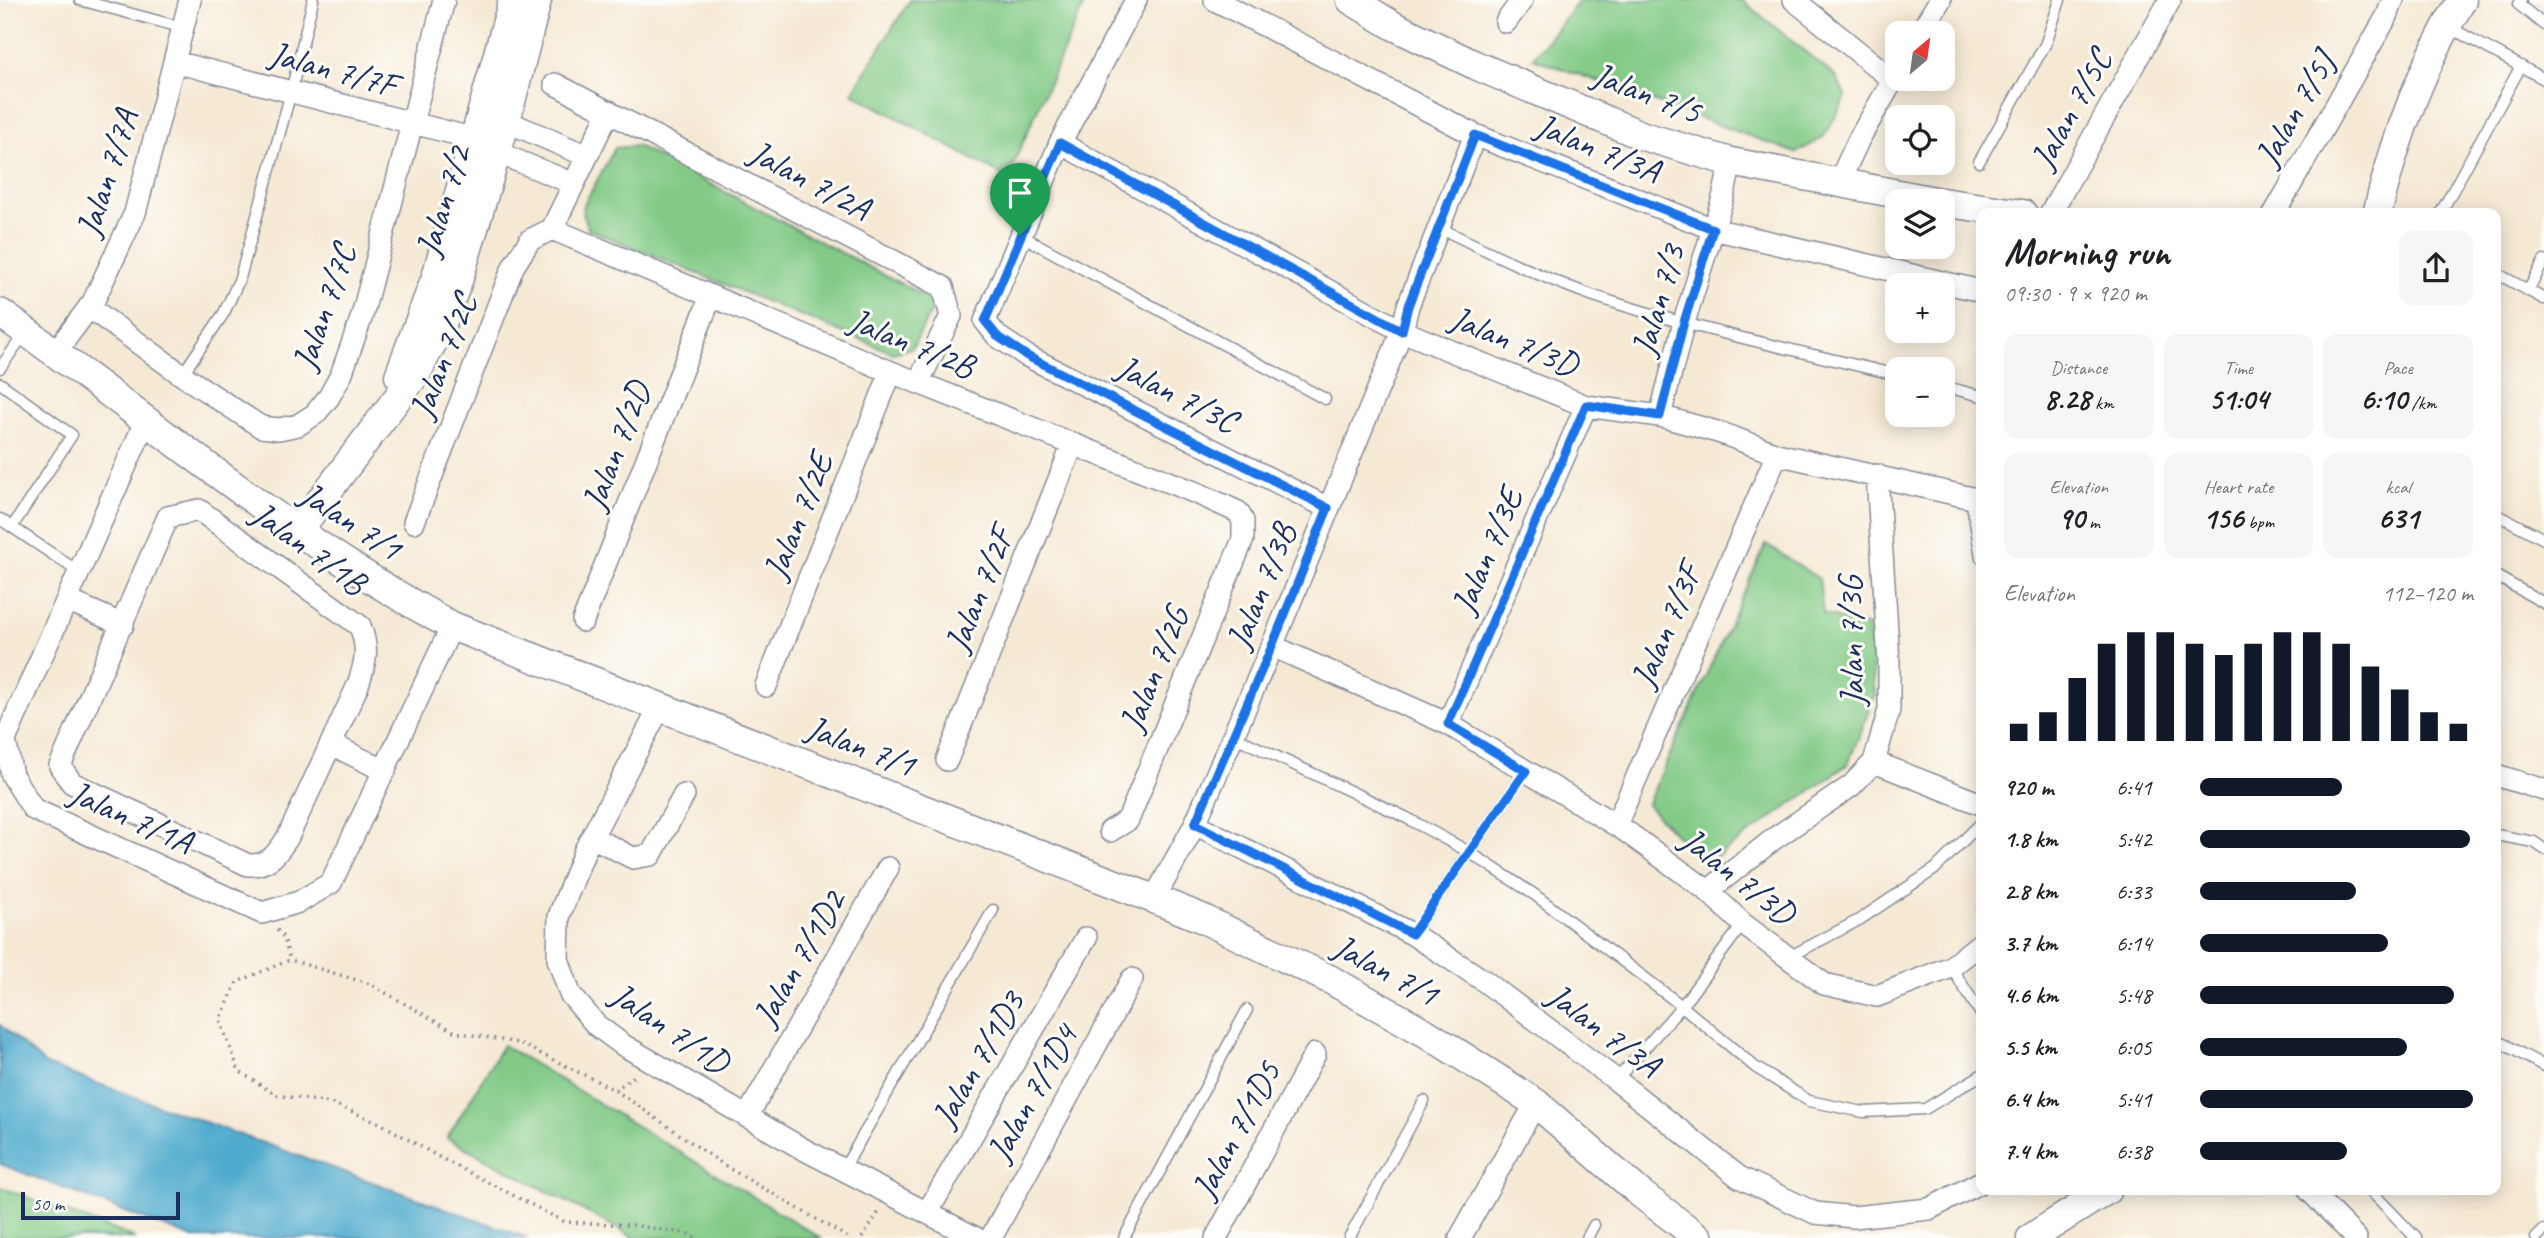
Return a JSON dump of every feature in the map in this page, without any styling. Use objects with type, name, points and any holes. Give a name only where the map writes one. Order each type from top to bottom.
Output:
[{"type":"street","name":"Jalan 7/7A","points":[[55,353],[89,307],[135,213],[190,0]]},
{"type":"street","name":"Jalan 7/7C","points":[[89,307],[182,375],[261,427],[279,429],[298,425],[315,414],[329,397],[341,375],[362,316],[444,0]]},
{"type":"street","name":"Jalan 7/2","points":[[298,532],[387,409],[485,146],[513,0]]},
{"type":"street","name":"Jalan 7/2","points":[[485,146],[506,121],[537,0]]},
{"type":"street","points":[[1020,235],[1060,143],[1136,0]]},
{"type":"street","name":"Jalan 7/3A","points":[[1215,0],[1475,135],[1713,229],[1976,289]]},
{"type":"street","name":"Jalan 7/5","points":[[1351,0],[1394,26],[1475,65],[1643,135],[1731,162],[1885,192]]},
{"type":"street","points":[[1506,22],[1522,0]]},
{"type":"street","points":[[1794,0],[1885,69]]},
{"type":"street","points":[[1927,21],[1940,0]]},
{"type":"street","name":"Jalan 7/5C","points":[[2053,208],[2170,0]]},
{"type":"street","name":"Jalan 7/5J","points":[[2277,208],[2387,16],[2393,0]]},
{"type":"street","points":[[2379,208],[2404,119],[2446,25],[2462,0]]},
{"type":"street","name":"Jalan 7/7F","points":[[175,62],[413,124],[485,146],[574,184]]},
{"type":"street","name":"Jalan 7/2A","points":[[555,84],[943,287],[951,316],[919,382]]},
{"type":"street","points":[[1838,184],[1859,139],[1887,91]]},
{"type":"street","points":[[552,229],[609,111]]},
{"type":"street","points":[[506,121],[587,156]]},
{"type":"street","name":"Jalan 7/3B","points":[[1154,899],[1195,824],[1272,646],[1402,331],[1408,306],[1475,135]]},
{"type":"street","name":"Jalan 7/3D","points":[[1060,143],[1402,331],[1586,405],[1660,416],[1721,433],[1777,454],[1976,499]]},
{"type":"street","name":"Jalan 7/3","points":[[1660,416],[1684,322],[1731,162]]},
{"type":"street","points":[[1955,204],[1982,208]]},
{"type":"street","name":"Jalan 7/2B","points":[[552,229],[891,372],[1227,506],[1238,512],[1243,521]]},
{"type":"street","name":"Jalan 7/2C","points":[[414,522],[513,267],[530,240],[552,229]]},
{"type":"street","name":"Jalan 7/3C","points":[[1020,235],[985,321],[997,336],[1027,356],[1328,508]]},
{"type":"street","name":"Jalan 7/2D","points":[[583,621],[711,296]]},
{"type":"street","name":"Jalan 7/1","points":[[0,313],[298,532],[408,602],[452,626],[1154,899],[1331,980],[1426,1032],[1536,1103],[1641,1194],[1699,1238]]},
{"type":"street","name":"Jalan 7/2E","points":[[766,685],[891,372]]},
{"type":"street","name":"Jalan 7/3E","points":[[1448,724],[1586,405]]},
{"type":"street","name":"Jalan 7/1A","points":[[146,420],[5,740],[12,775],[33,809],[262,913]]},
{"type":"street","name":"Jalan 7/2F","points":[[947,760],[1073,443]]},
{"type":"street","name":"Jalan 7/3F","points":[[1616,825],[1777,454]]},
{"type":"street","name":"Jalan 7/3G","points":[[1708,891],[1776,838],[1851,786],[1874,762],[1889,710],[1889,662],[1877,475]]},
{"type":"street","name":"Jalan 7/1B","points":[[199,510],[360,626],[366,642],[366,662],[358,685],[288,837],[271,859],[260,865],[248,865],[72,783],[60,766],[122,625],[168,517],[199,510]]},
{"type":"street","name":"Jalan 7/2G","points":[[1110,831],[1128,820],[1243,538],[1243,521]]},
{"type":"street","points":[[67,600],[122,625]]},
{"type":"street","points":[[262,913],[299,902],[331,883],[452,626]]},
{"type":"street","name":"Jalan 7/3D","points":[[1272,646],[1448,724],[1616,825],[1708,891],[1743,924],[1824,984],[1877,996],[1951,967],[1976,947]]},
{"type":"street","name":"Jalan 7/1D","points":[[660,707],[592,837],[559,916],[558,959],[570,994],[596,1025],[623,1045],[843,1170],[976,1238]]},
{"type":"street","points":[[331,744],[385,771]]},
{"type":"street","points":[[1874,762],[1976,802]]},
{"type":"street","points":[[2501,777],[2544,790]]},
{"type":"street","points":[[592,837],[633,858],[651,855],[684,795]]},
{"type":"street","name":"Jalan 7/3A","points":[[1195,824],[1412,934],[1483,980],[1739,1177],[1815,1213],[1854,1217],[1929,1209],[1976,1185]]},
{"type":"street","name":"Jalan 7/1D2","points":[[747,1117],[888,868]]},
{"type":"street","name":"Jalan 7/1D3","points":[[927,1213],[1086,939]]},
{"type":"street","name":"Jalan 7/1D4","points":[[991,1238],[1132,979]]},
{"type":"street","name":"Jalan 7/1D5","points":[[1216,1238],[1315,1054]]},
{"type":"street","points":[[1460,1238],[1536,1103]]},
{"type":"street","points":[[2031,1238],[2099,1195]]},
{"type":"street","points":[[2314,1195],[2356,1238]]},
{"type":"lane","points":[[80,0],[184,28]]},
{"type":"lane","points":[[182,375],[224,313],[240,278],[313,0]]},
{"type":"lane","points":[[1979,162],[2046,43],[2060,0]]},
{"type":"lane","points":[[2521,0],[2518,4],[2544,25]]},
{"type":"lane","points":[[2446,25],[2541,77],[2544,63]]},
{"type":"lane","points":[[2443,208],[2521,66]]},
{"type":"lane","points":[[1438,227],[1519,266],[1594,295],[1684,322],[1885,372]]},
{"type":"lane","points":[[1020,235],[1325,399]]},
{"type":"lane","points":[[2528,291],[2544,261]]},
{"type":"lane","points":[[2501,276],[2544,299]]},
{"type":"lane","points":[[0,368],[26,331]]},
{"type":"lane","points":[[0,383],[72,435],[12,527]]},
{"type":"lane","points":[[1955,389],[1976,395]]},
{"type":"lane","points":[[2501,517],[2544,539]]},
{"type":"lane","points":[[0,519],[79,572]]},
{"type":"lane","points":[[2501,579],[2544,603]]},
{"type":"lane","points":[[1233,736],[1405,817],[1469,852],[1535,895],[1682,1006],[1755,1067],[1809,1101],[1863,1112],[1925,1109],[1976,1078]]},
{"type":"lane","points":[[1412,934],[1526,771]]},
{"type":"lane","points":[[1789,957],[1859,920],[1936,869],[1976,828]]},
{"type":"lane","points":[[2501,836],[2534,842],[2544,849]]},
{"type":"lane","points":[[843,1170],[993,910]]},
{"type":"lane","points":[[1616,1080],[1682,1006],[1743,924]]},
{"type":"lane","points":[[1951,967],[1976,1006]]},
{"type":"lane","points":[[1124,1238],[1247,1010]]},
{"type":"lane","points":[[2501,1043],[2544,1066]]},
{"type":"lane","points":[[1349,1238],[1424,1101]]},
{"type":"lane","points":[[2375,1195],[2416,1238]]},
{"type":"lane","points":[[1587,1238],[1594,1225]]},
{"type":"path","points":[[262,913],[284,938],[290,960]]},
{"type":"path","points":[[695,1238],[689,1234],[632,1225],[565,1222],[439,1157],[380,1123],[331,1103],[275,1095],[239,1071],[220,1020],[237,982],[290,960],[370,984],[455,1032],[519,1043],[615,1090],[730,1169],[849,1238]]},
{"type":"path","points":[[862,1238],[878,1212],[897,1197]]},
{"type":"green space","points":[[910,0],[1086,0],[1007,178],[852,93]]},
{"type":"green space","points":[[1580,0],[1742,0],[1836,77],[1846,98],[1823,138],[1796,153],[1533,58]]},
{"type":"green space","points":[[637,146],[936,302],[912,348],[893,353],[588,229],[582,208],[615,148]]},
{"type":"green space","points":[[1766,544],[1819,579],[1823,614],[1869,627],[1875,695],[1848,764],[1705,865],[1647,805]]},
{"type":"green space","points":[[503,1045],[821,1238],[635,1238],[447,1138]]},
{"type":"green space","points":[[0,1187],[135,1238],[0,1238]]},
{"type":"water","points":[[0,1025],[46,1065],[528,1238],[193,1238],[0,1164]]},
{"type":"route","points":[[1475,135],[1713,229],[1684,322],[1660,416],[1586,405],[1448,724],[1526,771],[1412,934],[1195,824],[1328,508],[1027,356],[997,336],[985,321],[1020,235],[1060,143],[1402,331],[1408,306],[1475,135]]}]
